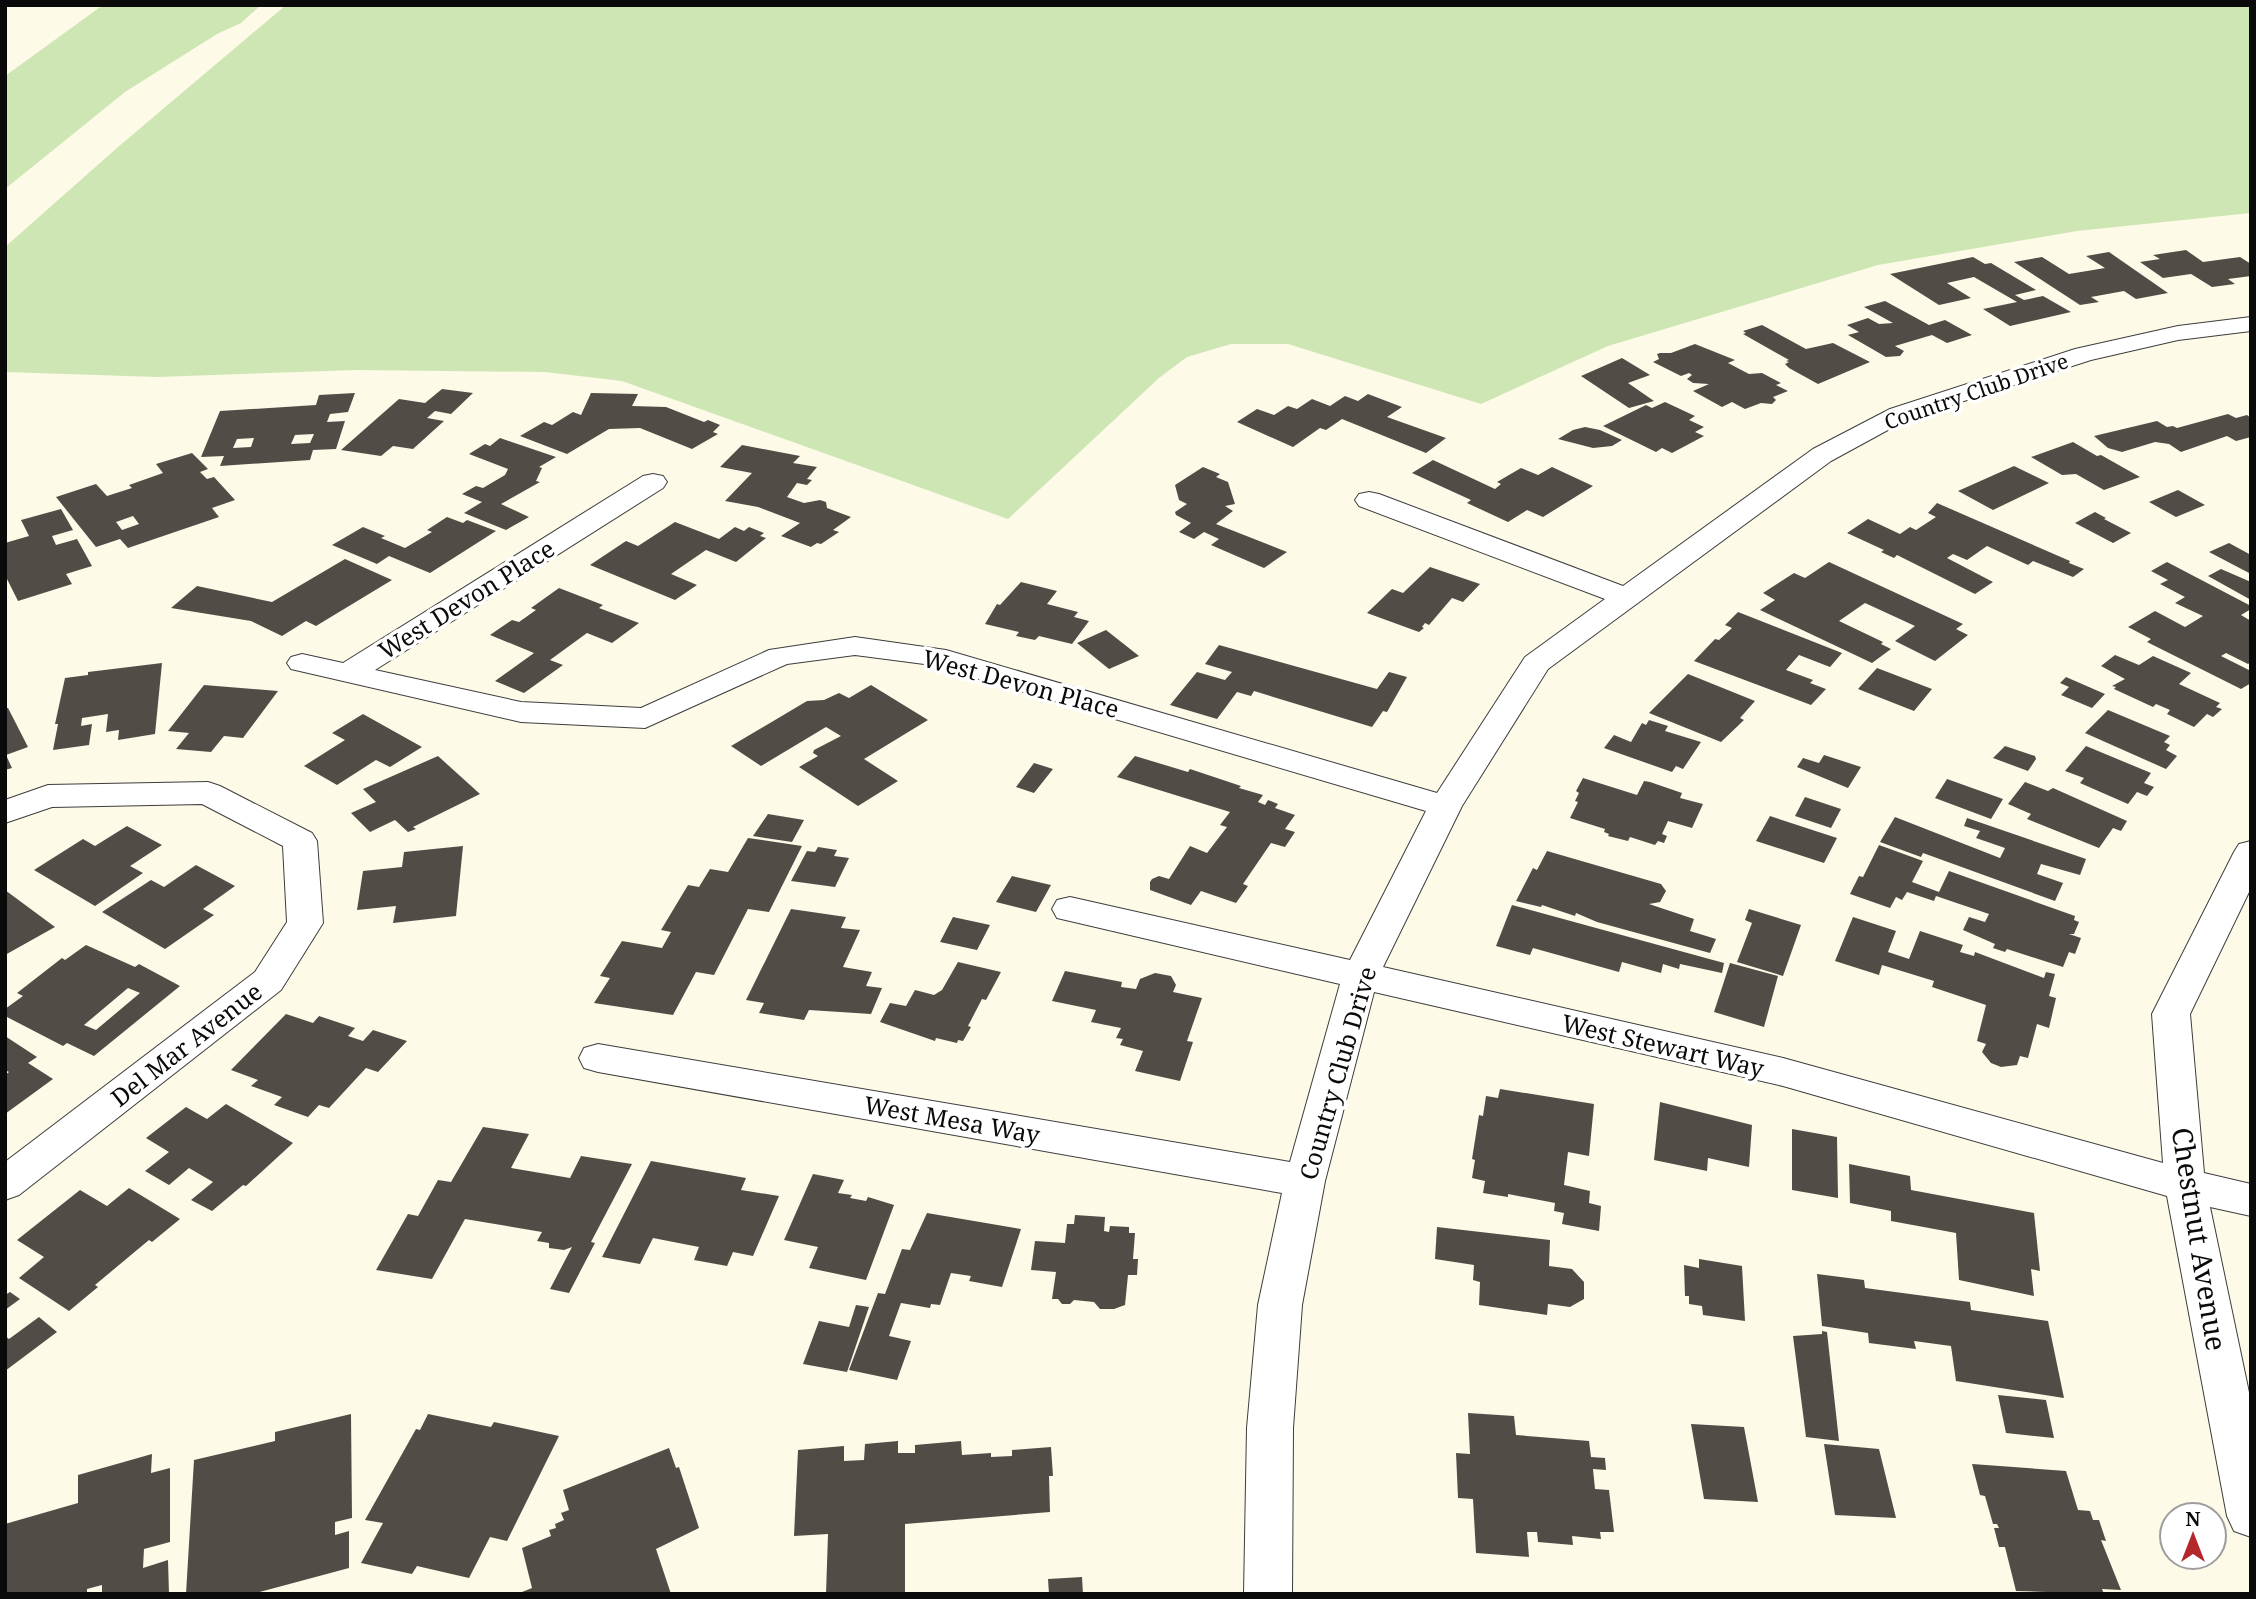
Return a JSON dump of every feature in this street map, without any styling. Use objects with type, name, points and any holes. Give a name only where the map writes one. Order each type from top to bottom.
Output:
[{"type":"street","name":"Country Club Drive","points":[[1268,1594],[1270,1428],[1280,1305],[1305,1181],[1360,976],[1445,806],[1536,663],[1822,455],[1899,414],[2084,354],[2178,333],[2251,324]]},
{"type":"street","name":"West Devon Place","points":[[350,672],[653,482]]},
{"type":"street","points":[[1369,500],[1626,597]]},
{"type":"street","name":"West Devon Place","points":[[302,663],[521,712],[645,718],[780,656],[855,646],[935,656],[1445,806]]},
{"type":"street","name":"Del Mar Avenue","points":[[5,812],[48,796],[208,793],[300,841],[305,923],[268,981],[5,1184]]},
{"type":"street","name":"Chestnut Avenue","points":[[2251,852],[2171,1014],[2185,1185],[2251,1516]]},
{"type":"street","name":"West Stewart Way","points":[[1070,909],[1783,1073],[2185,1185],[2251,1200]]},
{"type":"street","name":"West Mesa Way","points":[[598,1058],[1305,1181]]},
{"type":"green space","points":[[103,5],[261,5],[241,23],[217,34],[125,92],[5,189],[5,76]]},
{"type":"green space","points":[[286,5],[2251,5],[2251,213],[2077,231],[1878,265],[1608,346],[1481,404],[1288,344],[1231,344],[1187,357],[1159,378],[1008,519],[622,381],[545,372],[355,370],[157,377],[5,372],[5,247]]},
{"type":"building","points":[[2186,250],[2203,262],[2240,257],[2251,264],[2251,276],[2228,279],[2235,284],[2212,287],[2191,274],[2163,278],[2140,262],[2160,259],[2153,255]]},
{"type":"building","points":[[2109,252],[2168,293],[2136,299],[2124,291],[2091,297],[2099,302],[2080,305],[2014,262],[2042,257],[2069,274],[2105,268],[2086,256]]},
{"type":"building","points":[[1973,257],[1985,264],[1991,263],[2036,290],[2015,295],[2024,300],[2043,296],[2071,312],[2010,326],[1983,309],[2017,302],[1974,277],[1947,283],[1971,298],[1939,305],[1890,274]]},
{"type":"building","points":[[1885,301],[1929,325],[1945,320],[1972,335],[1947,343],[1932,335],[1895,346],[1904,351],[1900,356],[1886,357],[1848,335],[1859,332],[1847,325],[1868,318],[1879,324],[1893,323],[1864,307]]},
{"type":"building","points":[[1762,325],[1806,349],[1833,343],[1870,362],[1818,384],[1789,368],[1785,364],[1789,360],[1743,334],[1746,333],[1743,331]]},
{"type":"building","points":[[1695,344],[1735,360],[1728,363],[1749,374],[1762,373],[1781,383],[1776,385],[1788,391],[1773,397],[1776,400],[1772,404],[1761,403],[1745,409],[1732,402],[1722,407],[1693,391],[1709,384],[1693,383],[1687,379],[1692,375],[1689,373],[1681,376],[1653,362],[1659,359],[1657,354],[1671,353]]},
{"type":"building","points":[[1622,358],[1650,375],[1628,383],[1654,401],[1629,408],[1581,376]]},
{"type":"building","points":[[442,389],[473,393],[451,414],[435,411],[427,418],[444,421],[413,449],[393,446],[381,456],[341,450],[399,399],[425,403]]},
{"type":"building","points":[[355,393],[348,412],[330,414],[327,422],[345,421],[336,449],[313,450],[310,460],[220,466],[224,456],[201,457],[220,411],[316,405],[319,395]],"holes":[[[314,434],[310,443],[291,444],[295,435]],[[254,438],[251,447],[233,448],[237,439]]]},
{"type":"building","points":[[591,393],[638,394],[632,406],[666,407],[704,422],[708,420],[720,425],[713,432],[718,434],[692,449],[640,428],[609,429],[567,454],[520,436],[544,422],[552,425],[573,412],[581,415]]},
{"type":"building","points":[[1368,394],[1402,407],[1387,417],[1446,438],[1426,453],[1342,419],[1326,430],[1320,428],[1293,447],[1237,422],[1257,409],[1274,415],[1288,406],[1297,409],[1312,399],[1330,406],[1345,396],[1358,401]]},
{"type":"building","points":[[1665,402],[1695,416],[1689,420],[1704,427],[1695,432],[1704,436],[1672,453],[1662,448],[1656,452],[1603,426],[1646,405],[1652,408]]},
{"type":"building","points":[[2228,414],[2236,418],[2247,415],[2251,418],[2251,437],[2236,441],[2227,436],[2181,452],[2169,444],[2155,442],[2122,452],[2108,448],[2094,436],[2157,421],[2167,427],[2177,428]]},
{"type":"building","points":[[1585,427],[1600,430],[1622,440],[1612,446],[1593,448],[1558,439],[1573,430]]},
{"type":"building","points":[[500,438],[556,457],[539,467],[542,468],[536,481],[540,482],[501,504],[529,517],[506,530],[464,513],[482,502],[462,494],[476,486],[483,488],[505,475],[508,469],[469,454],[485,444],[490,446]]},
{"type":"building","points":[[2073,442],[2140,477],[2104,490],[2076,474],[2062,475],[2031,457]]},
{"type":"building","points":[[742,445],[800,456],[793,463],[817,467],[807,479],[812,480],[807,485],[797,483],[787,497],[804,503],[820,500],[826,502],[827,508],[851,517],[833,530],[839,532],[811,547],[781,536],[800,523],[758,507],[725,501],[752,473],[720,467]]},
{"type":"building","points":[[192,453],[208,469],[200,472],[207,479],[214,477],[235,500],[212,508],[219,517],[128,548],[120,539],[96,547],[56,497],[96,484],[107,496],[132,488],[129,485],[163,473],[156,464]],"holes":[[[133,516],[139,524],[122,530],[116,522]]]},
{"type":"building","points":[[1433,460],[1495,489],[1501,484],[1497,482],[1521,468],[1538,475],[1552,467],[1593,486],[1543,517],[1527,510],[1508,522],[1467,503],[1471,500],[1412,473]]},
{"type":"building","points":[[2014,466],[2049,483],[1993,510],[1958,491]]},
{"type":"building","points":[[1203,467],[1220,474],[1216,477],[1228,482],[1235,504],[1225,506],[1233,511],[1216,524],[1287,552],[1264,568],[1211,545],[1219,539],[1204,532],[1194,539],[1179,532],[1191,523],[1176,515],[1175,512],[1187,504],[1179,500],[1175,485]]},
{"type":"building","points":[[2178,490],[2205,505],[2176,517],[2149,502]]},
{"type":"building","points":[[1937,503],[2084,569],[2073,577],[2033,561],[2028,565],[1987,546],[1967,560],[1953,554],[1947,558],[1993,582],[1975,594],[1897,555],[1894,558],[1881,552],[1884,550],[1847,533],[1868,519],[1900,534],[1910,527],[1916,530],[1936,517],[1928,513]]},
{"type":"building","points":[[61,509],[73,530],[52,536],[56,545],[77,539],[92,566],[66,574],[72,584],[18,601],[5,575],[5,543],[29,536],[21,520]]},
{"type":"building","points":[[2095,512],[2131,533],[2113,543],[2075,523]]},
{"type":"building","points":[[447,517],[463,523],[467,520],[496,531],[430,573],[389,556],[377,564],[332,545],[363,527],[405,548],[432,532],[427,530]]},
{"type":"building","points":[[675,522],[719,539],[735,527],[744,531],[749,527],[764,533],[760,536],[766,538],[736,562],[706,550],[671,574],[697,585],[675,600],[590,565],[626,541],[638,546]]},
{"type":"building","points":[[2229,543],[2251,555],[2251,574],[2209,552]]},
{"type":"building","points":[[345,559],[392,580],[316,626],[306,621],[282,636],[251,621],[171,608],[197,586],[272,602]]},
{"type":"building","points":[[1829,562],[1963,624],[1956,629],[1968,635],[1935,661],[1895,641],[1915,626],[1865,603],[1839,621],[1883,642],[1881,644],[1891,649],[1872,663],[1760,610],[1775,600],[1763,593],[1794,573],[1805,578]]},
{"type":"building","points":[[2167,562],[2251,606],[2251,609],[2241,615],[2251,621],[2251,662],[2248,664],[2226,653],[2221,656],[2251,671],[2251,683],[2241,689],[2147,642],[2151,639],[2128,627],[2155,611],[2185,627],[2203,616],[2175,603],[2185,597],[2160,584],[2168,580],[2151,571]]},
{"type":"building","points":[[1430,567],[1480,584],[1463,602],[1452,598],[1429,625],[1425,623],[1419,632],[1367,613],[1392,589],[1403,593]]},
{"type":"building","points":[[2221,569],[2251,582],[2251,600],[2208,576]]},
{"type":"building","points":[[1021,582],[1057,591],[1047,604],[1078,612],[1074,617],[1089,621],[1072,644],[1039,636],[1035,640],[1016,636],[1019,632],[985,624],[997,604],[1000,605]]},
{"type":"building","points":[[559,588],[603,605],[599,608],[639,623],[612,643],[587,633],[550,660],[563,665],[524,693],[495,681],[534,653],[490,635],[512,620],[519,622],[536,610],[531,608]]},
{"type":"building","points":[[1738,612],[1842,653],[1830,667],[1799,655],[1786,670],[1813,680],[1810,683],[1826,689],[1811,705],[1694,661],[1715,639],[1719,640],[1732,628],[1725,625]]},
{"type":"building","points":[[1106,630],[1139,656],[1109,669],[1077,643]]},
{"type":"building","points":[[1219,645],[1377,689],[1389,672],[1407,677],[1387,712],[1383,711],[1372,727],[1254,691],[1251,696],[1237,692],[1217,719],[1170,705],[1197,672],[1225,680],[1232,672],[1205,664]]},
{"type":"building","points":[[2115,655],[2139,665],[2153,656],[2191,673],[2179,684],[2220,703],[2216,707],[2222,709],[2213,717],[2207,714],[2194,727],[2167,714],[2170,710],[2156,704],[2153,707],[2114,689],[2116,687],[2112,686],[2125,679],[2101,666]]},
{"type":"building","points":[[162,663],[155,734],[118,740],[119,730],[106,732],[108,714],[82,718],[81,726],[92,724],[89,745],[53,750],[58,724],[55,724],[65,678],[88,675],[88,672]]},
{"type":"building","points":[[1877,668],[1932,689],[1914,711],[1858,689]]},
{"type":"building","points":[[1688,674],[1755,701],[1740,718],[1744,720],[1721,742],[1649,713]]},
{"type":"building","points":[[2066,677],[2105,694],[2092,708],[2061,695],[2069,687],[2060,683]]},
{"type":"building","points":[[204,685],[278,691],[243,738],[224,736],[211,752],[176,749],[189,733],[168,731]]},
{"type":"building","points":[[871,685],[928,720],[864,759],[898,781],[858,806],[799,767],[818,756],[813,753],[814,750],[841,736],[826,727],[761,766],[731,746],[807,701],[824,700],[839,693],[849,698]]},
{"type":"building","points":[[5,708],[8,708],[28,747],[6,755],[12,768],[5,770]]},
{"type":"building","points":[[2108,710],[2170,736],[2164,742],[2170,745],[2166,750],[2177,756],[2166,769],[2085,733]]},
{"type":"building","points":[[363,714],[422,747],[390,767],[376,760],[337,785],[304,766],[345,740],[332,733]]},
{"type":"building","points":[[1649,720],[1668,726],[1665,731],[1701,742],[1683,769],[1676,766],[1672,772],[1604,748],[1614,735],[1631,742],[1642,723],[1646,725]]},
{"type":"building","points":[[2005,746],[2035,756],[2036,759],[2028,771],[1993,758]]},
{"type":"building","points":[[2086,746],[2151,773],[2144,783],[2154,787],[2147,796],[2137,792],[2128,804],[2080,783],[2084,778],[2065,771]]},
{"type":"building","points":[[1824,755],[1861,767],[1848,788],[1797,767],[1803,758],[1819,763]]},
{"type":"building","points":[[438,756],[480,794],[408,832],[395,820],[370,832],[351,813],[376,802],[363,789]]},
{"type":"building","points":[[1135,756],[1188,772],[1190,769],[1241,786],[1239,788],[1263,795],[1258,802],[1265,805],[1268,800],[1278,804],[1275,808],[1295,815],[1285,829],[1295,832],[1285,847],[1271,843],[1243,884],[1248,886],[1236,903],[1201,891],[1191,905],[1150,890],[1152,879],[1159,876],[1169,879],[1190,846],[1207,853],[1227,827],[1220,825],[1230,812],[1117,777]]},
{"type":"building","points":[[1034,763],[1053,769],[1034,793],[1016,787]]},
{"type":"building","points":[[1583,778],[1637,795],[1644,781],[1650,782],[1682,793],[1680,798],[1703,804],[1692,828],[1668,821],[1662,834],[1667,836],[1664,843],[1658,841],[1655,845],[1630,837],[1628,841],[1608,836],[1609,834],[1604,832],[1605,829],[1570,818],[1578,802],[1575,801],[1579,793],[1576,791]]},
{"type":"building","points":[[1947,779],[2003,799],[1991,819],[1935,798]]},
{"type":"building","points":[[2025,782],[2048,791],[2053,788],[2127,821],[2121,831],[2113,828],[2099,848],[2027,819],[2031,814],[2008,804]]},
{"type":"building","points":[[1805,797],[1841,809],[1831,828],[1795,816]]},
{"type":"building","points":[[768,814],[804,820],[792,842],[753,836]]},
{"type":"building","points":[[1770,816],[1837,838],[1824,863],[1756,841]]},
{"type":"building","points":[[1895,817],[2000,858],[2005,848],[1976,838],[1980,831],[1964,826],[1967,818],[2086,859],[2080,875],[2041,864],[2037,874],[2063,883],[2055,901],[1923,853],[1921,857],[1880,842]]},
{"type":"building","points":[[127,826],[162,845],[130,866],[143,873],[95,906],[34,870],[83,839],[95,846]]},
{"type":"building","points":[[748,838],[802,846],[769,912],[748,909],[714,975],[696,972],[673,1015],[594,1003],[610,978],[600,976],[622,941],[662,948],[671,932],[661,930],[688,885],[699,887],[710,869],[728,872]]},
{"type":"building","points":[[1879,845],[1923,861],[1912,882],[1939,892],[1949,871],[2075,916],[2074,920],[2079,922],[2074,934],[2069,934],[2081,938],[2075,954],[2069,952],[2063,967],[2007,949],[2005,952],[1993,948],[1995,944],[1963,930],[1969,917],[1985,922],[1989,914],[1936,896],[1934,901],[1907,892],[1902,900],[1896,897],[1890,908],[1850,894],[1859,876],[1863,877]]},
{"type":"building","points":[[463,846],[456,916],[393,923],[396,906],[357,910],[363,871],[402,867],[404,852]]},
{"type":"building","points":[[818,847],[837,850],[834,856],[849,858],[835,887],[791,881],[807,851],[815,852]]},
{"type":"building","points":[[1547,851],[1661,884],[1666,891],[1660,902],[1649,904],[1694,919],[1690,931],[1716,939],[1710,953],[1597,922],[1576,913],[1575,916],[1542,905],[1541,907],[1516,901],[1533,868],[1537,870]]},
{"type":"building","points":[[196,865],[235,886],[203,909],[214,915],[165,949],[102,912],[151,880],[164,887]]},
{"type":"building","points":[[1012,876],[1051,885],[1036,912],[996,902]]},
{"type":"building","points":[[5,890],[55,927],[5,955]]},
{"type":"building","points":[[1512,905],[1724,963],[1722,973],[1680,964],[1679,969],[1663,964],[1661,973],[1622,962],[1619,972],[1533,948],[1530,955],[1496,946]]},
{"type":"building","points":[[791,909],[846,917],[841,928],[860,930],[843,967],[872,972],[866,986],[882,988],[871,1014],[809,1010],[804,1020],[759,1013],[764,1003],[746,1000]]},
{"type":"building","points":[[1749,909],[1801,925],[1783,976],[1737,962],[1752,923],[1745,920]]},
{"type":"building","points":[[953,917],[990,925],[977,950],[940,942]]},
{"type":"building","points":[[1853,917],[1896,931],[1888,952],[1909,959],[1920,931],[1963,945],[1960,952],[1974,956],[1975,952],[2044,978],[2046,972],[2055,974],[2049,996],[2056,998],[2049,1028],[2037,1024],[2028,1058],[2020,1056],[2017,1065],[2001,1067],[1991,1063],[1982,1052],[1986,1044],[1977,1041],[1986,1005],[1932,987],[1934,981],[1882,965],[1879,975],[1835,961]]},
{"type":"building","points":[[86,945],[135,967],[139,964],[180,986],[94,1056],[67,1043],[63,1046],[5,1016],[5,1009],[23,996],[17,993],[62,958],[65,960]],"holes":[[[128,988],[140,993],[96,1030],[84,1025]]]},
{"type":"building","points":[[958,962],[1001,972],[986,1000],[982,999],[963,1041],[958,1040],[957,1043],[936,1038],[935,1041],[880,1022],[890,1003],[906,1006],[915,990],[934,995],[942,990]]},
{"type":"building","points":[[1730,963],[1778,976],[1764,1027],[1714,1012]]},
{"type":"building","points":[[1065,971],[1122,982],[1121,987],[1136,989],[1140,979],[1155,973],[1171,976],[1176,985],[1173,992],[1202,998],[1187,1041],[1193,1042],[1180,1081],[1135,1071],[1143,1051],[1120,1045],[1123,1039],[1116,1038],[1121,1028],[1091,1022],[1096,1010],[1052,1001]]},
{"type":"building","points":[[286,1014],[313,1023],[319,1016],[355,1028],[348,1036],[363,1041],[373,1030],[407,1041],[378,1072],[366,1068],[329,1108],[319,1105],[308,1117],[274,1105],[282,1097],[251,1086],[258,1080],[231,1070]]},
{"type":"building","points":[[5,1036],[37,1057],[28,1063],[53,1079],[5,1114],[5,1075],[9,1072],[5,1070]]},
{"type":"building","points":[[1500,1089],[1594,1104],[1589,1156],[1568,1152],[1564,1185],[1590,1191],[1589,1203],[1601,1206],[1599,1231],[1562,1224],[1564,1213],[1554,1211],[1555,1203],[1508,1194],[1508,1197],[1483,1193],[1485,1181],[1472,1178],[1479,1115],[1483,1116],[1486,1096],[1498,1098]]},
{"type":"building","points":[[1660,1102],[1752,1125],[1749,1167],[1708,1158],[1707,1171],[1654,1160]]},
{"type":"building","points":[[226,1104],[293,1143],[246,1186],[243,1185],[212,1211],[191,1200],[213,1182],[189,1168],[169,1185],[145,1171],[169,1152],[146,1138],[186,1107],[207,1119]]},
{"type":"building","points":[[483,1127],[529,1134],[511,1168],[570,1178],[581,1156],[632,1164],[591,1242],[595,1243],[569,1293],[550,1289],[572,1247],[564,1250],[549,1248],[549,1243],[537,1241],[542,1232],[465,1219],[432,1279],[376,1270],[408,1214],[418,1216],[438,1180],[451,1182]]},
{"type":"building","points":[[1792,1129],[1837,1137],[1838,1198],[1792,1190]]},
{"type":"building","points":[[651,1161],[746,1178],[741,1190],[779,1196],[753,1256],[733,1252],[727,1266],[694,1260],[699,1247],[653,1238],[640,1264],[602,1257]]},
{"type":"building","points":[[1849,1164],[1910,1176],[1911,1190],[2034,1213],[2040,1271],[2031,1269],[2034,1296],[1959,1280],[1956,1233],[1891,1221],[1891,1211],[1850,1203]]},
{"type":"building","points":[[813,1174],[844,1180],[838,1193],[852,1195],[850,1198],[866,1201],[868,1197],[894,1205],[866,1280],[809,1268],[818,1247],[784,1240]]},
{"type":"building","points":[[129,1188],[180,1219],[152,1242],[149,1240],[95,1285],[98,1287],[69,1311],[19,1278],[44,1257],[17,1240],[80,1190],[107,1206]]},
{"type":"building","points":[[927,1213],[1021,1229],[1002,1287],[969,1281],[971,1276],[951,1273],[940,1305],[931,1304],[930,1308],[901,1303],[889,1336],[911,1341],[897,1380],[849,1370],[878,1293],[885,1294],[902,1249],[910,1250]]},
{"type":"building","points":[[1075,1215],[1105,1217],[1104,1231],[1109,1232],[1110,1226],[1129,1227],[1129,1233],[1135,1233],[1133,1259],[1138,1259],[1137,1275],[1128,1275],[1125,1305],[1114,1309],[1100,1309],[1094,1302],[1074,1300],[1070,1304],[1062,1304],[1058,1299],[1052,1299],[1056,1272],[1031,1270],[1035,1241],[1065,1243],[1067,1224],[1074,1224]]},
{"type":"building","points":[[1437,1227],[1550,1240],[1549,1266],[1572,1269],[1584,1282],[1584,1299],[1570,1307],[1548,1304],[1547,1315],[1479,1305],[1480,1282],[1473,1280],[1474,1265],[1435,1259]]},
{"type":"building","points":[[1699,1259],[1742,1266],[1745,1321],[1703,1315],[1702,1306],[1689,1304],[1689,1296],[1685,1296],[1684,1265],[1699,1268]]},
{"type":"building","points":[[1817,1274],[1864,1280],[1865,1288],[1970,1302],[1971,1310],[2048,1321],[2064,1398],[1956,1381],[1951,1346],[1914,1341],[1916,1349],[1869,1343],[1868,1333],[1822,1326]]},
{"type":"building","points":[[10,1292],[20,1299],[5,1310],[5,1295]]},
{"type":"building","points":[[856,1305],[869,1307],[847,1372],[803,1364],[819,1321],[849,1327]]},
{"type":"building","points":[[39,1317],[57,1332],[5,1371],[5,1336],[9,1339]]},
{"type":"building","points":[[1822,1331],[1827,1332],[1839,1441],[1806,1437],[1793,1336],[1822,1334]]},
{"type":"building","points":[[1998,1395],[2046,1400],[2054,1438],[2006,1433]]},
{"type":"building","points":[[1468,1413],[1514,1416],[1516,1435],[1589,1441],[1591,1457],[1605,1458],[1606,1470],[1593,1469],[1595,1489],[1609,1490],[1614,1532],[1600,1532],[1601,1539],[1572,1536],[1573,1545],[1538,1542],[1537,1532],[1527,1532],[1529,1557],[1476,1553],[1473,1499],[1458,1498],[1456,1453],[1470,1454]]},
{"type":"building","points":[[351,1414],[352,1518],[335,1522],[335,1535],[349,1531],[349,1568],[252,1594],[186,1594],[194,1460],[275,1441],[275,1432]]},
{"type":"building","points":[[428,1414],[491,1427],[494,1422],[559,1436],[507,1541],[490,1537],[469,1578],[417,1566],[412,1574],[361,1563],[383,1523],[365,1520],[416,1429],[420,1430]]},
{"type":"building","points":[[1691,1424],[1744,1427],[1758,1502],[1704,1499]]},
{"type":"building","points":[[898,1441],[898,1453],[915,1453],[915,1445],[961,1441],[962,1455],[991,1453],[991,1457],[1012,1456],[1012,1450],[1051,1447],[1053,1476],[1049,1476],[1050,1512],[905,1524],[905,1594],[826,1594],[828,1534],[794,1536],[798,1450],[844,1446],[844,1461],[864,1460],[865,1444]]},
{"type":"building","points":[[1824,1444],[1879,1449],[1896,1518],[1835,1515]]},
{"type":"building","points":[[669,1448],[676,1468],[679,1467],[699,1528],[656,1549],[671,1594],[517,1594],[532,1588],[522,1548],[551,1536],[549,1530],[556,1528],[555,1524],[564,1520],[561,1513],[569,1510],[563,1490]]},
{"type":"building","points":[[152,1454],[151,1473],[170,1468],[170,1542],[144,1549],[143,1568],[168,1560],[169,1594],[102,1594],[102,1585],[87,1589],[87,1594],[5,1594],[5,1524],[78,1503],[78,1475]]},
{"type":"building","points":[[1972,1464],[2066,1471],[2078,1510],[2090,1511],[2093,1520],[2099,1520],[2106,1541],[2101,1540],[2121,1590],[2102,1589],[2104,1594],[2016,1591],[2005,1547],[1999,1547],[1994,1528],[1999,1528],[1997,1524],[1993,1524],[1985,1496],[1980,1495]]},
{"type":"building","points":[[1082,1577],[1083,1594],[1049,1594],[1048,1579]]}]
